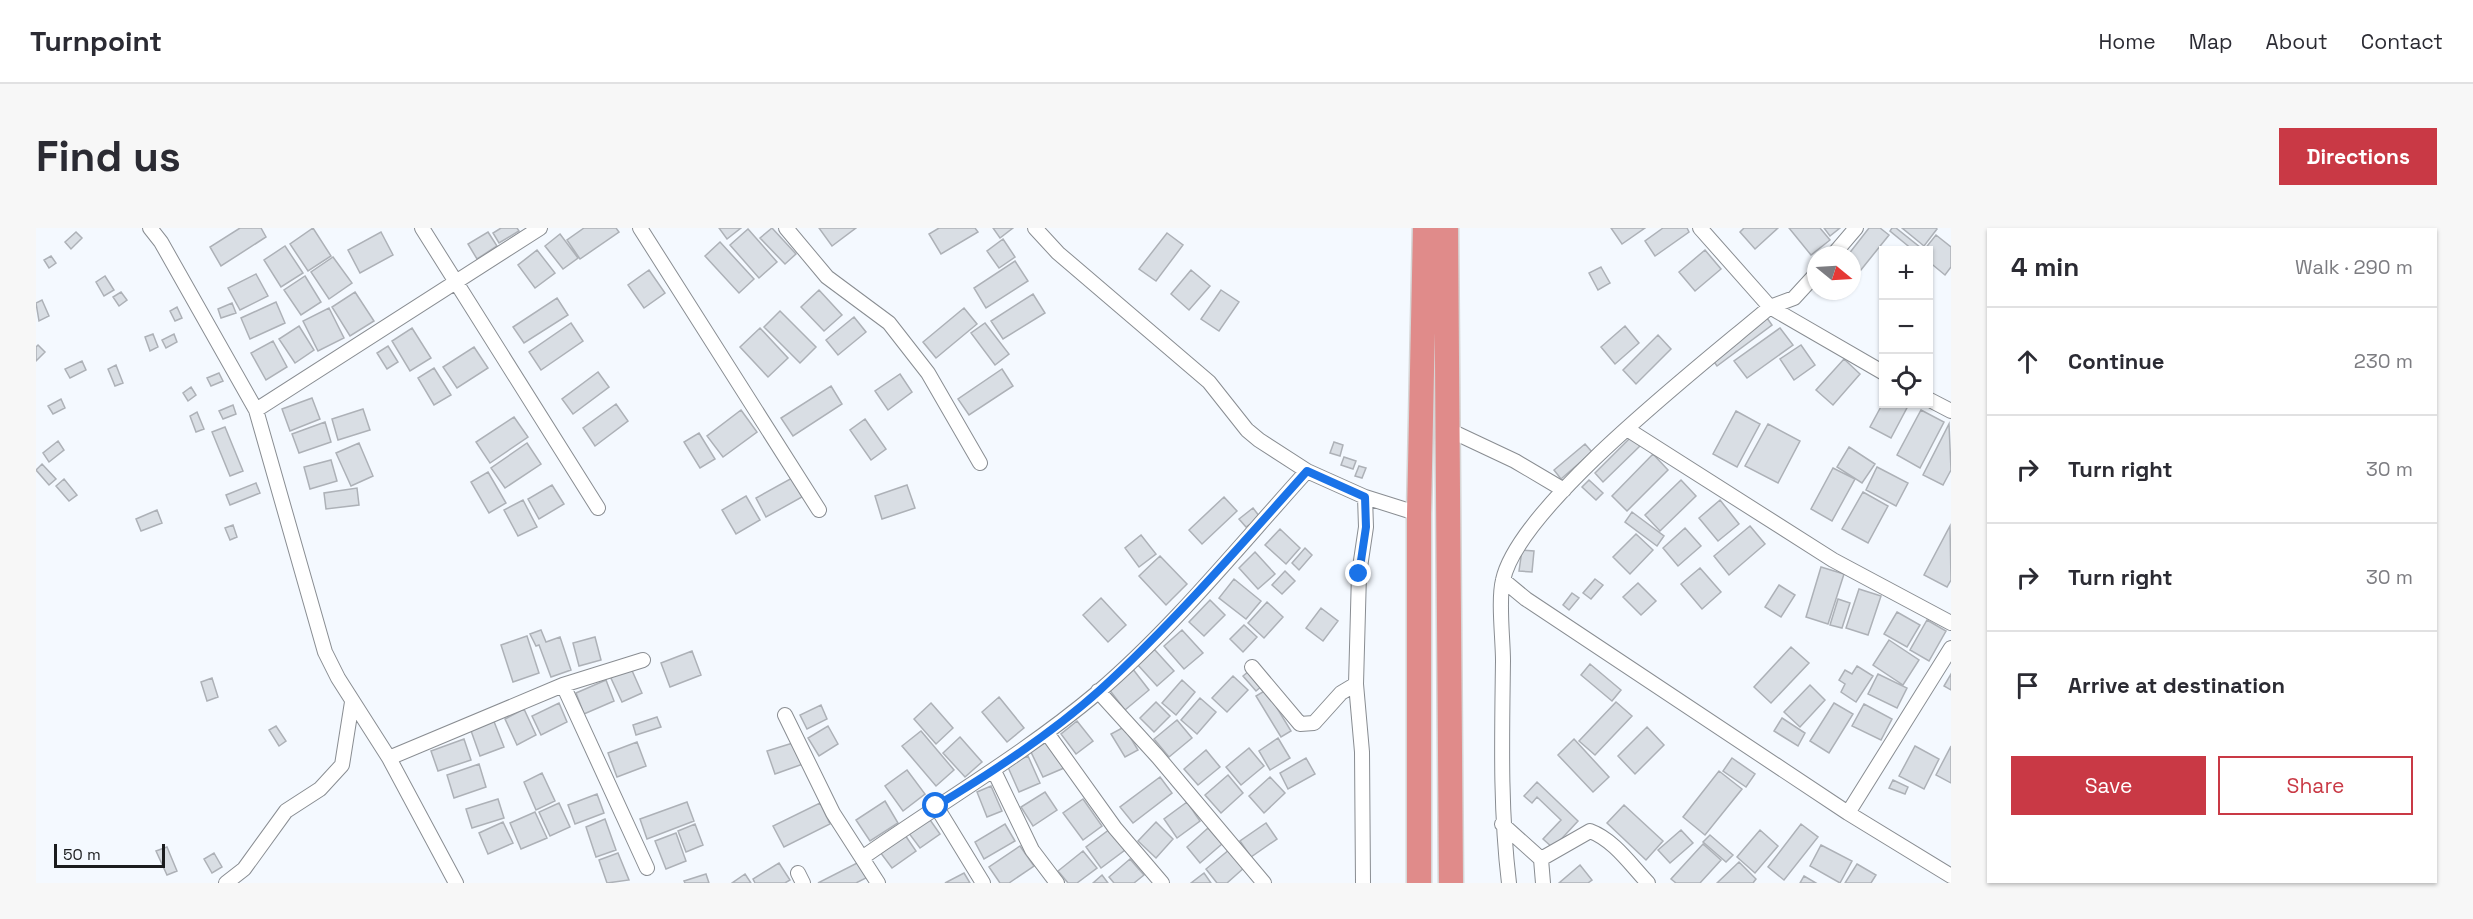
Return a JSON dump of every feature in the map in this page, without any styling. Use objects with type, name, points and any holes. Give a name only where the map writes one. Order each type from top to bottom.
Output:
[{"type":"highway","points":[[1419,883],[1419,514],[1425,228]]},
{"type":"highway","points":[[1446,228],[1451,883]]},
{"type":"street","points":[[150,228],[161,242],[256,410],[325,652],[352,702],[389,758],[456,883]]},
{"type":"street","points":[[422,228],[598,508]]},
{"type":"street","points":[[256,410],[540,228]]},
{"type":"street","points":[[640,228],[819,510]]},
{"type":"street","points":[[786,228],[827,277],[889,323],[928,373],[980,463]]},
{"type":"street","points":[[1700,228],[1770,307],[1879,370]]},
{"type":"street","points":[[1841,246],[1856,228]]},
{"type":"street","points":[[1044,231],[1209,382],[1247,430],[1307,471],[1365,497],[1419,514]]},
{"type":"street","points":[[1509,883],[1502,824],[1503,580],[1523,537],[1564,489],[1627,429],[1770,307],[1794,298],[1807,284]]},
{"type":"street","points":[[1933,401],[1951,411]]},
{"type":"street","points":[[1447,429],[1515,461],[1564,489]]},
{"type":"street","points":[[1627,429],[1833,560],[1951,623]]},
{"type":"street","points":[[862,858],[936,806],[994,771],[1098,691],[1176,616],[1307,471]]},
{"type":"street","points":[[1363,883],[1362,752],[1356,684],[1359,574],[1366,527],[1365,497]]},
{"type":"street","points":[[1503,580],[1535,605],[1848,813],[1951,876]]},
{"type":"street","points":[[1848,813],[1951,648]]},
{"type":"street","points":[[389,758],[563,685],[643,660]]},
{"type":"street","points":[[1252,667],[1300,724],[1314,723],[1341,693],[1356,684]]},
{"type":"street","points":[[563,685],[647,868]]},
{"type":"street","points":[[1098,691],[1158,757],[1264,883]]},
{"type":"street","points":[[226,883],[244,869],[286,811],[320,789],[342,765],[352,702]]},
{"type":"street","points":[[785,715],[833,813],[878,883]]},
{"type":"street","points":[[1047,732],[1115,828],[1162,883]]},
{"type":"street","points":[[994,771],[1032,850],[1057,883]]},
{"type":"street","points":[[936,806],[983,883]]},
{"type":"street","points":[[1502,824],[1541,859],[1543,883]]},
{"type":"street","points":[[1541,859],[1590,831],[1602,835],[1648,883]]},
{"type":"building","points":[[240,228],[261,228],[266,237],[221,266],[210,247]]},
{"type":"building","points":[[313,228],[331,256],[308,271],[290,244]]},
{"type":"building","points":[[501,228],[517,228],[519,231],[499,243],[493,233]]},
{"type":"building","points":[[584,228],[616,228],[619,232],[580,259],[567,240]]},
{"type":"building","points":[[719,228],[741,228],[727,239]]},
{"type":"building","points":[[772,228],[796,254],[785,264],[760,238]]},
{"type":"building","points":[[819,228],[856,228],[832,246]]},
{"type":"building","points":[[939,228],[975,228],[978,232],[941,254],[929,234]]},
{"type":"building","points":[[993,228],[1013,228],[1000,238]]},
{"type":"building","points":[[1611,228],[1645,228],[1622,244]]},
{"type":"building","points":[[1663,228],[1687,228],[1689,232],[1655,256],[1645,241]]},
{"type":"building","points":[[1744,228],[1778,228],[1755,249],[1740,232]]},
{"type":"building","points":[[1789,228],[1820,228],[1830,240],[1822,246],[1807,246],[1807,250]]},
{"type":"building","points":[[1824,228],[1840,228],[1830,236]]},
{"type":"building","points":[[1869,228],[1880,228],[1889,235],[1861,270],[1861,246],[1855,246]]},
{"type":"building","points":[[1896,228],[1918,246],[1908,246],[1890,231]]},
{"type":"building","points":[[1902,228],[1936,228],[1924,246]]},
{"type":"building","points":[[748,229],[777,262],[759,278],[730,245]]},
{"type":"building","points":[[76,232],[82,238],[71,249],[65,242]]},
{"type":"building","points":[[381,232],[393,255],[360,273],[348,250]]},
{"type":"building","points":[[488,232],[497,246],[477,259],[468,244]]},
{"type":"building","points":[[1167,233],[1183,245],[1156,281],[1139,269]]},
{"type":"building","points":[[560,234],[578,258],[563,269],[545,246]]},
{"type":"building","points":[[1936,235],[1951,247],[1951,267],[1945,275],[1933,265],[1933,246],[1927,246]]},
{"type":"building","points":[[1003,239],[1015,257],[999,268],[987,251]]},
{"type":"building","points":[[720,242],[754,279],[739,293],[705,256]]},
{"type":"building","points":[[285,246],[303,273],[281,287],[264,260]]},
{"type":"building","points":[[537,250],[555,273],[535,288],[518,265]]},
{"type":"building","points":[[1705,250],[1721,269],[1695,291],[1679,272]]},
{"type":"building","points":[[51,256],[56,263],[49,268],[44,260]]},
{"type":"building","points":[[333,257],[352,283],[329,299],[311,272]]},
{"type":"building","points":[[1015,261],[1028,281],[986,308],[974,288]]},
{"type":"building","points":[[1601,267],[1610,283],[1598,290],[1589,273]]},
{"type":"building","points":[[649,270],[665,293],[644,308],[628,285]]},
{"type":"building","points":[[1191,270],[1210,286],[1189,310],[1171,294]]},
{"type":"building","points":[[256,274],[268,296],[240,310],[228,288]]},
{"type":"building","points":[[105,276],[114,290],[104,296],[96,282]]},
{"type":"building","points":[[305,276],[321,302],[301,315],[284,290]]},
{"type":"building","points":[[819,290],[842,315],[824,331],[801,307]]},
{"type":"building","points":[[1221,290],[1239,302],[1219,331],[1201,319]]},
{"type":"building","points":[[121,292],[127,300],[119,306],[113,297]]},
{"type":"building","points":[[355,292],[374,321],[350,336],[332,307]]},
{"type":"building","points":[[1033,294],[1045,313],[1003,339],[991,321]]},
{"type":"building","points":[[557,298],[568,315],[524,343],[513,327]]},
{"type":"building","points":[[42,300],[49,316],[39,321],[36,303]]},
{"type":"building","points":[[276,302],[285,323],[250,339],[241,318]]},
{"type":"building","points":[[232,303],[236,313],[221,318],[218,309]]},
{"type":"building","points":[[177,307],[182,318],[175,321],[170,311]]},
{"type":"building","points":[[329,308],[344,338],[318,351],[303,321]]},
{"type":"building","points":[[964,308],[977,324],[936,358],[923,342]]},
{"type":"building","points":[[780,311],[816,347],[800,363],[764,327]]},
{"type":"building","points":[[854,317],[866,332],[838,355],[826,340]]},
{"type":"building","points":[[1767,318],[1772,325],[1717,366],[1712,359]]},
{"type":"building","points":[[571,323],[583,341],[541,370],[529,352]]},
{"type":"building","points":[[985,323],[1009,354],[995,365],[971,333]]},
{"type":"building","points":[[299,326],[314,350],[295,363],[279,339]]},
{"type":"building","points":[[1625,326],[1639,343],[1615,364],[1601,347]]},
{"type":"building","points":[[412,328],[431,358],[410,371],[392,341]]},
{"type":"building","points":[[760,328],[788,358],[768,377],[740,347]]},
{"type":"building","points":[[1780,328],[1793,345],[1747,378],[1734,361]]},
{"type":"building","points":[[153,334],[158,347],[150,351],[145,337]]},
{"type":"building","points":[[174,334],[177,342],[166,348],[162,340]]},
{"type":"building","points":[[1658,335],[1671,349],[1636,384],[1623,370]]},
{"type":"building","points":[[273,341],[287,367],[266,380],[251,353]]},
{"type":"building","points":[[38,345],[45,352],[36,361],[36,347]]},
{"type":"building","points":[[1801,345],[1815,365],[1794,380],[1780,359]]},
{"type":"building","points":[[388,346],[398,362],[387,369],[377,353]]},
{"type":"building","points":[[474,347],[488,368],[457,388],[443,367]]},
{"type":"building","points":[[1844,359],[1860,374],[1833,405],[1816,390]]},
{"type":"building","points":[[82,361],[86,370],[70,378],[65,369]]},
{"type":"building","points":[[116,365],[123,383],[115,386],[108,369]]},
{"type":"building","points":[[434,368],[451,395],[434,405],[418,378]]},
{"type":"building","points":[[1002,369],[1013,386],[969,415],[958,399]]},
{"type":"building","points":[[598,372],[609,387],[573,414],[562,399]]},
{"type":"building","points":[[219,373],[223,381],[211,386],[207,378]]},
{"type":"building","points":[[900,374],[912,392],[888,410],[875,391]]},
{"type":"building","points":[[831,386],[842,404],[793,436],[781,418]]},
{"type":"building","points":[[191,387],[196,395],[188,401],[183,393]]},
{"type":"building","points":[[312,398],[320,419],[290,431],[282,409]]},
{"type":"building","points":[[61,399],[65,408],[53,414],[48,406]]},
{"type":"building","points":[[616,404],[628,421],[595,446],[583,428]]},
{"type":"building","points":[[233,405],[236,414],[223,419],[219,411]]},
{"type":"building","points":[[1880,408],[1907,408],[1891,438],[1870,427]]},
{"type":"building","points":[[363,409],[370,430],[338,440],[332,419]]},
{"type":"building","points":[[741,410],[757,432],[723,457],[707,436]]},
{"type":"building","points":[[1921,410],[1944,422],[1920,468],[1897,455]]},
{"type":"building","points":[[1736,411],[1760,424],[1737,467],[1713,454]]},
{"type":"building","points":[[197,412],[204,429],[196,432],[190,416]]},
{"type":"building","points":[[514,417],[528,437],[490,463],[476,442]]},
{"type":"building","points":[[865,419],[886,449],[871,460],[850,430]]},
{"type":"building","points":[[325,422],[331,442],[299,453],[292,434]]},
{"type":"building","points":[[1768,424],[1800,441],[1778,483],[1745,466]]},
{"type":"building","points":[[1949,424],[1951,470],[1943,485],[1923,475]]},
{"type":"building","points":[[225,427],[243,471],[230,476],[212,432]]},
{"type":"building","points":[[699,433],[715,459],[700,468],[684,442]]},
{"type":"building","points":[[1633,435],[1642,444],[1603,482],[1595,473]]},
{"type":"building","points":[[58,441],[64,450],[49,462],[43,453]]},
{"type":"building","points":[[1334,442],[1343,445],[1340,456],[1330,453]]},
{"type":"building","points":[[359,443],[373,476],[351,486],[336,453]]},
{"type":"building","points":[[527,443],[541,464],[505,488],[491,468]]},
{"type":"building","points":[[1585,444],[1592,452],[1561,479],[1554,470]]},
{"type":"building","points":[[1849,447],[1875,464],[1862,483],[1837,467]]},
{"type":"building","points":[[1653,454],[1668,470],[1627,511],[1612,496]]},
{"type":"building","points":[[1344,457],[1356,461],[1353,469],[1341,465]]},
{"type":"building","points":[[331,460],[337,481],[310,489],[304,467]]},
{"type":"building","points":[[42,464],[56,479],[49,485],[36,470]]},
{"type":"building","points":[[1359,466],[1366,468],[1362,478],[1355,476]]},
{"type":"building","points":[[1877,467],[1908,483],[1896,506],[1866,490]]},
{"type":"building","points":[[1833,468],[1855,479],[1832,521],[1811,509]]},
{"type":"building","points":[[488,472],[506,503],[489,513],[471,482]]},
{"type":"building","points":[[792,478],[802,497],[766,517],[756,498]]},
{"type":"building","points":[[64,479],[77,495],[69,501],[56,486]]},
{"type":"building","points":[[1589,480],[1603,493],[1596,500],[1582,487]]},
{"type":"building","points":[[1681,480],[1696,496],[1660,531],[1645,515]]},
{"type":"building","points":[[256,483],[260,493],[230,505],[226,495]]},
{"type":"building","points":[[552,485],[564,504],[539,519],[528,499]]},
{"type":"building","points":[[907,485],[915,508],[882,519],[875,496]]},
{"type":"building","points":[[357,488],[359,505],[326,509],[324,493]]},
{"type":"building","points":[[1863,492],[1888,506],[1868,543],[1842,529]]},
{"type":"building","points":[[746,496],[760,520],[736,534],[722,510]]},
{"type":"building","points":[[1224,497],[1237,511],[1202,544],[1189,530]]},
{"type":"building","points":[[523,500],[537,527],[518,536],[504,510]]},
{"type":"building","points":[[1720,500],[1739,524],[1718,541],[1699,518]]},
{"type":"building","points":[[1253,508],[1260,517],[1246,527],[1239,519]]},
{"type":"building","points":[[157,510],[162,523],[141,531],[136,519]]},
{"type":"building","points":[[1632,512],[1664,536],[1657,546],[1625,522]]},
{"type":"building","points":[[233,525],[237,537],[230,540],[225,528]]},
{"type":"building","points":[[1750,526],[1765,544],[1729,575],[1714,556]]},
{"type":"building","points":[[1950,526],[1951,580],[1947,587],[1924,575]]},
{"type":"building","points":[[1685,528],[1701,546],[1678,566],[1663,548]]},
{"type":"building","points":[[1280,529],[1300,548],[1286,564],[1265,545]]},
{"type":"building","points":[[1636,534],[1653,550],[1630,574],[1613,557]]},
{"type":"building","points":[[1141,535],[1156,554],[1139,567],[1125,548]]},
{"type":"building","points":[[1305,548],[1312,555],[1299,570],[1292,563]]},
{"type":"building","points":[[1522,550],[1534,551],[1532,572],[1519,571]]},
{"type":"building","points":[[1255,552],[1275,574],[1258,589],[1239,568]]},
{"type":"building","points":[[1160,556],[1187,584],[1166,605],[1139,576]]},
{"type":"building","points":[[1821,567],[1844,574],[1828,624],[1806,617]]},
{"type":"building","points":[[1700,568],[1721,592],[1702,609],[1681,584]]},
{"type":"building","points":[[1285,571],[1295,581],[1282,594],[1272,585]]},
{"type":"building","points":[[1234,579],[1261,601],[1246,619],[1219,598]]},
{"type":"building","points":[[1595,579],[1603,585],[1591,599],[1583,593]]},
{"type":"building","points":[[1638,583],[1656,601],[1641,615],[1623,597]]},
{"type":"building","points":[[1779,585],[1795,595],[1781,617],[1765,607]]},
{"type":"building","points":[[1859,589],[1881,596],[1868,635],[1846,628]]},
{"type":"building","points":[[1572,593],[1579,598],[1569,610],[1563,605]]},
{"type":"building","points":[[1101,598],[1126,625],[1108,642],[1083,615]]},
{"type":"building","points":[[1838,599],[1850,603],[1842,628],[1830,625]]},
{"type":"building","points":[[1210,600],[1225,615],[1204,636],[1189,622]]},
{"type":"building","points":[[1267,602],[1283,617],[1264,638],[1248,623]]},
{"type":"building","points":[[1321,608],[1338,621],[1323,641],[1306,628]]},
{"type":"building","points":[[1897,612],[1920,625],[1907,647],[1884,634]]},
{"type":"building","points":[[1927,620],[1946,631],[1929,661],[1910,650]]},
{"type":"building","points":[[1244,625],[1257,637],[1243,652],[1230,639]]},
{"type":"building","points":[[541,630],[546,642],[560,637],[571,670],[551,677],[539,645],[536,646],[530,634]]},
{"type":"building","points":[[1182,630],[1203,653],[1184,669],[1164,646]]},
{"type":"building","points":[[527,636],[539,673],[513,682],[501,645]]},
{"type":"building","points":[[595,637],[601,660],[579,666],[573,643]]},
{"type":"building","points":[[1889,640],[1919,660],[1903,685],[1873,665]]},
{"type":"building","points":[[1791,647],[1809,663],[1771,703],[1754,687]]},
{"type":"building","points":[[1154,649],[1174,671],[1157,686],[1137,664]]},
{"type":"building","points":[[692,651],[701,675],[670,687],[661,663]]},
{"type":"building","points":[[1590,664],[1621,690],[1612,701],[1581,675]]},
{"type":"building","points":[[630,666],[642,693],[622,702],[610,676]]},
{"type":"building","points":[[1857,666],[1873,676],[1856,702],[1841,692],[1845,684],[1839,680],[1845,670],[1852,674]]},
{"type":"building","points":[[1132,668],[1149,690],[1125,710],[1108,688]]},
{"type":"building","points":[[1249,671],[1262,686],[1256,691],[1243,676]]},
{"type":"building","points":[[1878,674],[1907,688],[1897,708],[1868,694]]},
{"type":"building","points":[[1951,674],[1951,690],[1944,686]]},
{"type":"building","points":[[1233,676],[1248,690],[1227,712],[1212,698]]},
{"type":"building","points":[[212,678],[218,697],[207,701],[201,682]]},
{"type":"building","points":[[606,680],[614,701],[584,714],[576,693]]},
{"type":"building","points":[[1182,680],[1195,692],[1176,715],[1162,703]]},
{"type":"building","points":[[1810,685],[1825,700],[1800,727],[1784,712]]},
{"type":"building","points":[[1266,690],[1291,731],[1281,737],[1256,696]]},
{"type":"building","points":[[999,697],[1024,728],[1007,742],[982,712]]},
{"type":"building","points":[[1200,698],[1216,712],[1197,734],[1181,720]]},
{"type":"building","points":[[1156,702],[1170,716],[1154,732],[1140,718]]},
{"type":"building","points":[[1616,702],[1632,716],[1595,755],[1579,741]]},
{"type":"building","points":[[559,703],[567,722],[541,735],[532,716]]},
{"type":"building","points":[[931,703],[953,728],[936,744],[914,719]]},
{"type":"building","points":[[1834,703],[1853,714],[1829,753],[1810,741]]},
{"type":"building","points":[[1864,704],[1892,719],[1881,740],[1852,726]]},
{"type":"building","points":[[821,705],[827,719],[807,729],[800,715]]},
{"type":"building","points":[[524,709],[536,735],[517,745],[505,719]]},
{"type":"building","points":[[657,717],[661,727],[636,735],[633,725]]},
{"type":"building","points":[[1782,718],[1805,733],[1798,746],[1774,731]]},
{"type":"building","points":[[493,719],[504,747],[480,756],[470,728]]},
{"type":"building","points":[[1177,720],[1192,738],[1169,757],[1154,739]]},
{"type":"building","points":[[1077,721],[1093,741],[1076,754],[1061,734]]},
{"type":"building","points":[[276,726],[286,741],[279,746],[269,730]]},
{"type":"building","points":[[828,726],[838,744],[819,756],[808,738]]},
{"type":"building","points":[[1124,727],[1138,750],[1125,757],[1111,734]]},
{"type":"building","points":[[1647,727],[1664,745],[1635,774],[1618,756]]},
{"type":"building","points":[[921,731],[954,770],[936,786],[902,746]]},
{"type":"building","points":[[960,737],[982,762],[965,777],[943,753]]},
{"type":"building","points":[[1278,738],[1290,758],[1270,770],[1259,751]]},
{"type":"building","points":[[464,739],[471,760],[438,771],[431,751]]},
{"type":"building","points":[[1574,739],[1609,777],[1593,792],[1558,755]]},
{"type":"building","points":[[1051,740],[1064,768],[1043,777],[1030,750]]},
{"type":"building","points":[[637,742],[646,766],[617,777],[608,753]]},
{"type":"building","points":[[796,742],[803,764],[775,774],[767,751]]},
{"type":"building","points":[[1915,746],[1939,759],[1924,789],[1899,776]]},
{"type":"building","points":[[1951,746],[1951,783],[1936,775]]},
{"type":"building","points":[[1249,748],[1264,766],[1241,785],[1226,767]]},
{"type":"building","points":[[1206,750],[1220,767],[1198,785],[1184,769]]},
{"type":"building","points":[[1028,756],[1040,783],[1019,792],[1007,765]]},
{"type":"building","points":[[1306,758],[1315,774],[1288,789],[1280,773]]},
{"type":"building","points":[[1732,758],[1755,774],[1746,787],[1723,771]]},
{"type":"building","points":[[479,764],[486,787],[454,798],[447,775]]},
{"type":"building","points":[[907,770],[925,794],[903,811],[885,786]]},
{"type":"building","points":[[1719,771],[1742,789],[1705,835],[1683,817]]},
{"type":"building","points":[[542,773],[555,801],[536,810],[524,782]]},
{"type":"building","points":[[1228,775],[1243,793],[1221,813],[1205,795]]},
{"type":"building","points":[[1160,777],[1172,793],[1133,823],[1120,807]]},
{"type":"building","points":[[1270,777],[1285,793],[1264,813],[1249,796]]},
{"type":"building","points":[[1893,780],[1908,787],[1905,794],[1889,788]]},
{"type":"building","points":[[1537,782],[1578,821],[1553,848],[1543,839],[1561,820],[1537,797],[1532,803],[1524,796]]},
{"type":"building","points":[[991,786],[1002,811],[987,817],[977,792]]},
{"type":"building","points":[[1045,792],[1057,810],[1033,826],[1021,807]]},
{"type":"building","points":[[597,794],[604,813],[575,824],[568,805]]},
{"type":"building","points":[[498,799],[504,818],[472,828],[466,809]]},
{"type":"building","points":[[1083,799],[1102,826],[1083,840],[1063,813]]},
{"type":"building","points":[[885,801],[898,823],[870,841],[856,820]]},
{"type":"building","points":[[687,802],[694,821],[647,839],[640,819]]},
{"type":"building","points":[[1187,802],[1200,821],[1177,838],[1164,819]]},
{"type":"building","points":[[559,803],[570,827],[550,836],[539,812]]},
{"type":"building","points":[[820,803],[830,824],[784,847],[773,826]]},
{"type":"building","points":[[1624,805],[1663,841],[1646,860],[1607,823]]},
{"type":"building","points":[[535,812],[547,838],[521,849],[510,823]]},
{"type":"building","points":[[928,817],[940,834],[920,848],[908,832]]},
{"type":"building","points":[[605,819],[616,850],[596,857],[586,827]]},
{"type":"building","points":[[503,822],[513,843],[488,854],[479,833]]},
{"type":"building","points":[[1156,822],[1173,839],[1156,858],[1138,841]]},
{"type":"building","points":[[1266,823],[1277,839],[1251,857],[1240,841]]},
{"type":"building","points":[[695,824],[703,845],[686,852],[678,831]]},
{"type":"building","points":[[1005,824],[1015,841],[984,859],[975,842]]},
{"type":"building","points":[[1801,824],[1818,837],[1784,880],[1768,867]]},
{"type":"building","points":[[1208,828],[1222,844],[1200,863],[1187,847]]},
{"type":"building","points":[[1110,829],[1125,850],[1101,868],[1086,847]]},
{"type":"building","points":[[1681,830],[1693,843],[1670,863],[1658,850]]},
{"type":"building","points":[[1760,830],[1778,846],[1755,873],[1737,857]]},
{"type":"building","points":[[676,833],[686,861],[666,869],[655,841]]},
{"type":"building","points":[[905,835],[916,851],[892,868],[880,852]]},
{"type":"building","points":[[1710,835],[1733,855],[1726,862],[1703,842]]},
{"type":"building","points":[[1703,844],[1721,860],[1700,883],[1676,883],[1671,879]]},
{"type":"building","points":[[1821,845],[1852,861],[1840,883],[1810,866]]},
{"type":"building","points":[[1020,846],[1034,866],[1009,883],[1000,883],[989,867]]},
{"type":"building","points":[[167,847],[177,871],[167,875],[156,851]]},
{"type":"building","points":[[1230,849],[1245,867],[1227,883],[1217,883],[1206,869]]},
{"type":"building","points":[[1083,851],[1097,868],[1077,883],[1068,883],[1058,871]]},
{"type":"building","points":[[214,853],[222,867],[212,873],[204,859]]},
{"type":"building","points":[[618,853],[629,880],[607,883],[599,860]]},
{"type":"building","points":[[1130,859],[1144,875],[1134,883],[1114,883],[1109,877]]},
{"type":"building","points":[[861,861],[868,877],[856,883],[818,883]]},
{"type":"building","points":[[1739,862],[1756,879],[1753,883],[1717,883]]},
{"type":"building","points":[[779,863],[790,880],[785,883],[755,883],[753,879]]},
{"type":"building","points":[[1857,864],[1876,875],[1871,883],[1845,883]]},
{"type":"building","points":[[1580,865],[1592,880],[1588,883],[1559,883]]},
{"type":"building","points":[[964,873],[970,883],[945,883]]},
{"type":"building","points":[[1204,873],[1211,883],[1191,883]]},
{"type":"building","points":[[706,874],[709,883],[685,883],[684,881]]},
{"type":"building","points":[[745,874],[751,883],[732,883]]},
{"type":"building","points":[[1102,875],[1108,883],[1093,883]]},
{"type":"building","points":[[1804,876],[1816,883],[1800,883]]},
{"type":"route","points":[[936,806],[994,771],[1098,691],[1176,616],[1307,471],[1365,497],[1366,527],[1359,574]]}]
